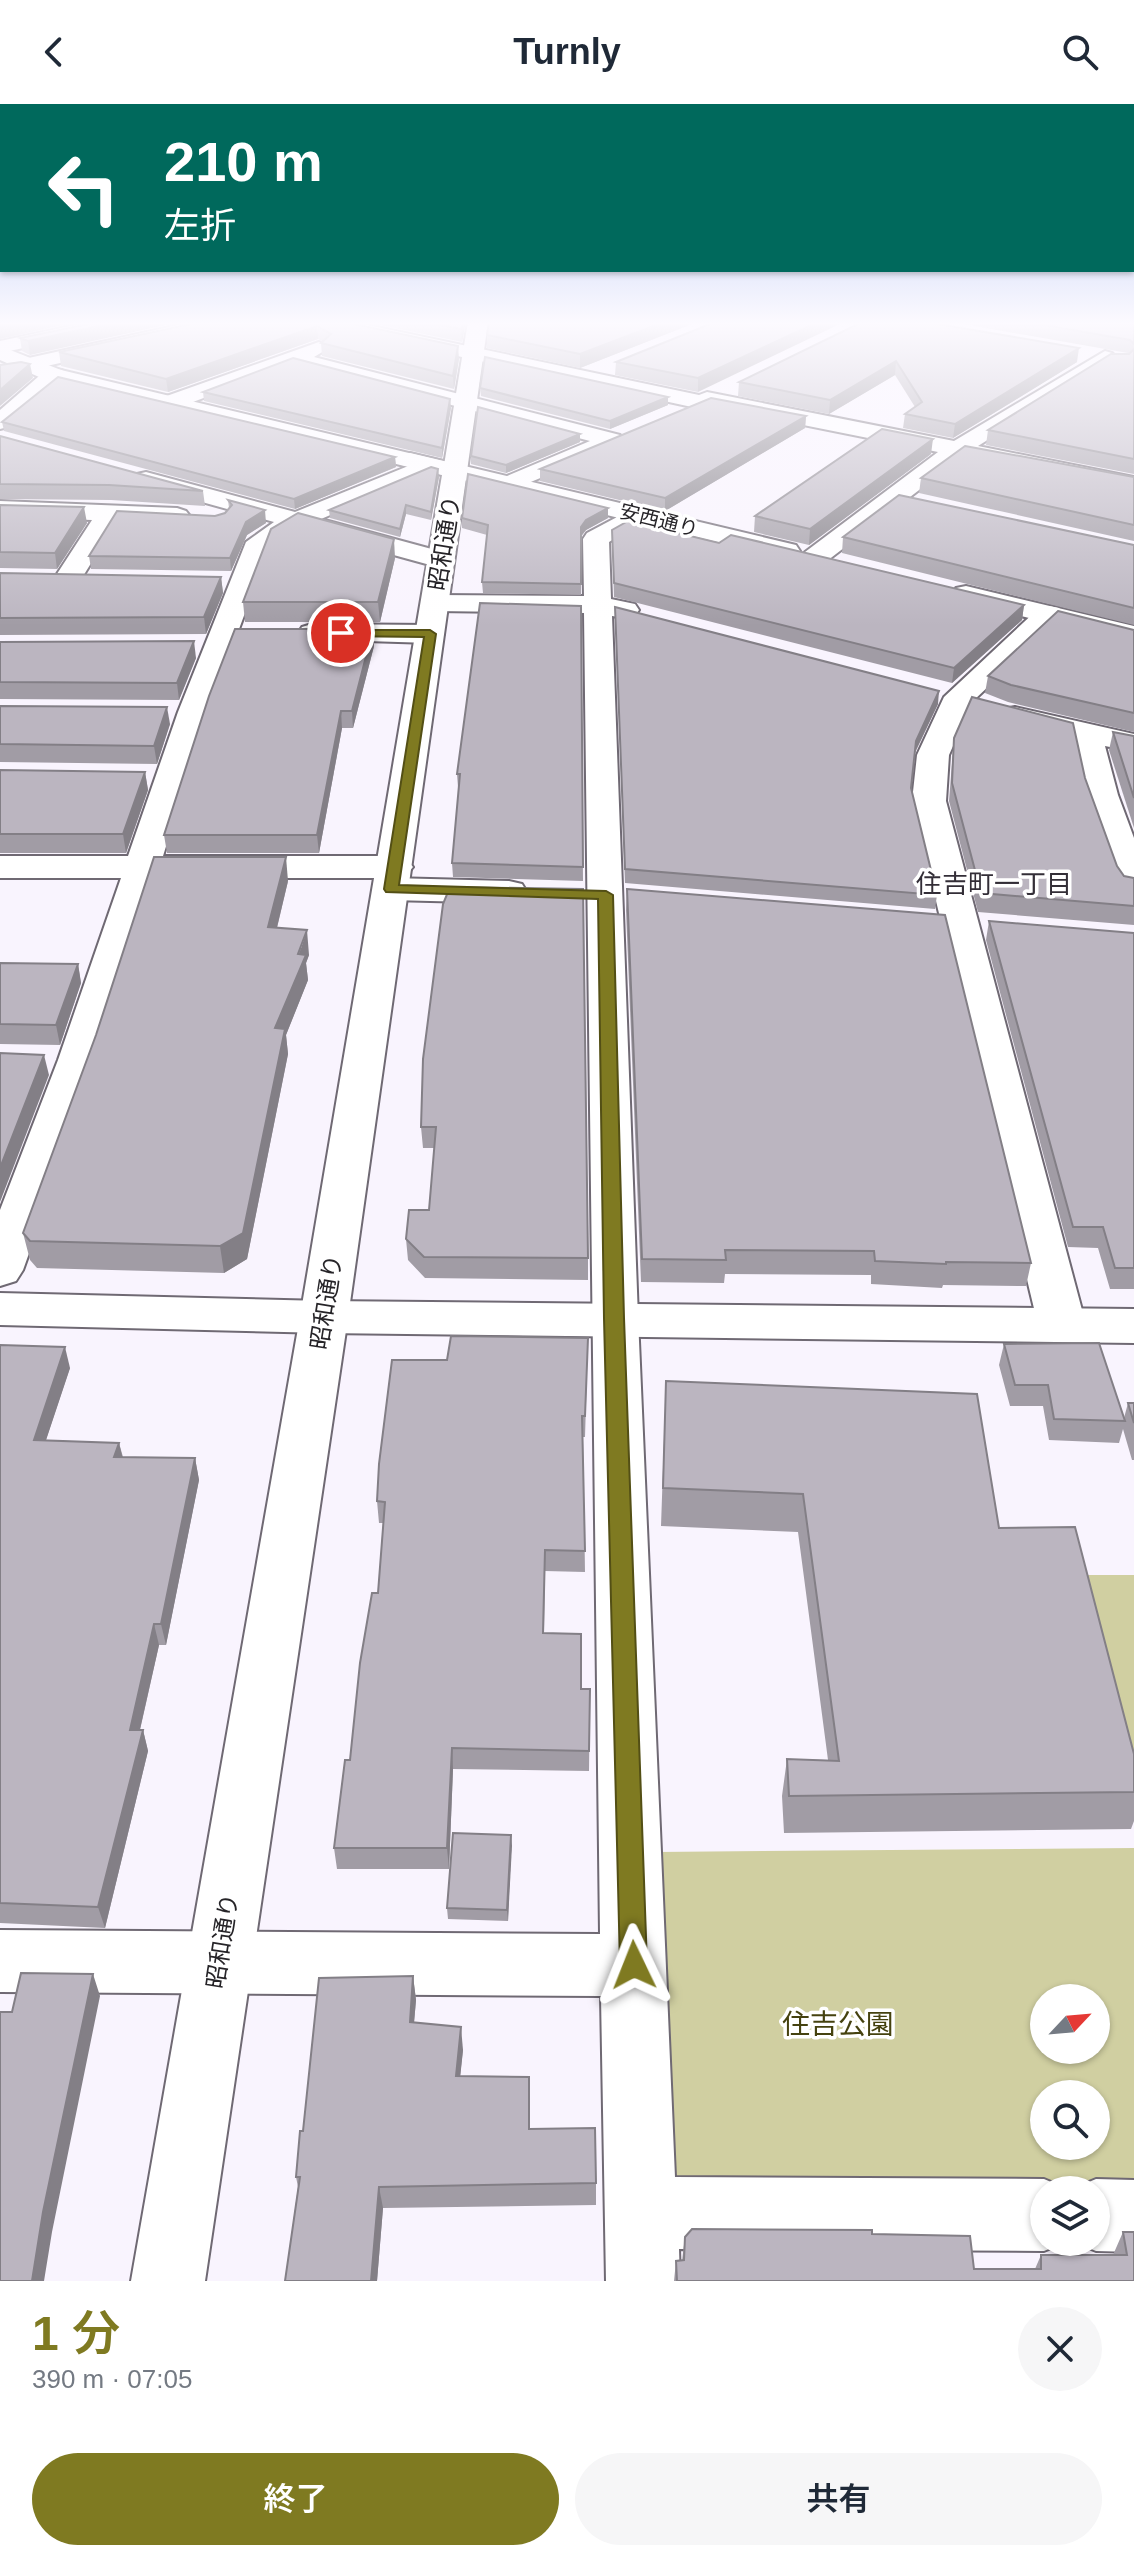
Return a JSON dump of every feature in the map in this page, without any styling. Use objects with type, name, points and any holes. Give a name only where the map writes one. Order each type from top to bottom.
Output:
[{"type":"main road","name":"安西通り","points":[[255,424],[844,565]]},
{"type":"main road","name":"昭和通り","points":[[168,2281],[393,878],[435,599],[442,468],[457,424]]},
{"type":"main road","points":[[552,424],[612,440]]},
{"type":"main road","points":[[826,424],[1134,484]]},
{"type":"main road","points":[[814,558],[957,449],[1002,424]]},
{"type":"main road","points":[[509,484],[638,429]]},
{"type":"main road","points":[[0,1270],[62,1060],[143,867],[156,777],[178,712],[221,640],[226,582],[259,542],[294,522],[442,468]]},
{"type":"main road","points":[[119,472],[294,522],[435,599]]},
{"type":"main road","points":[[895,499],[925,506]]},
{"type":"main road","points":[[0,509],[111,511],[294,522]]},
{"type":"main road","points":[[99,581],[55,580],[111,511]]},
{"type":"main road","points":[[636,515],[596,539],[590,895],[614,1318],[643,2281]]},
{"type":"main road","points":[[946,590],[1134,635]]},
{"type":"main road","points":[[287,633],[435,599],[597,605],[658,619]]},
{"type":"main road","points":[[1049,614],[944,694],[933,755],[929,801],[943,923],[1062,1325]]},
{"type":"main road","points":[[944,694],[998,712],[1134,743]]},
{"type":"main road","points":[[1086,732],[1101,795],[1134,884]]},
{"type":"main road","points":[[0,867],[143,867],[393,878],[590,895]]},
{"type":"main road","points":[[943,923],[1002,928]]},
{"type":"main road","points":[[0,1309],[324,1317],[1134,1326]]},
{"type":"main road","points":[[0,1961],[634,1965]]},
{"type":"main road","points":[[641,2213],[1030,2215]]},
{"type":"main road","points":[[1110,2215],[1134,2216]]},
{"type":"green space","points":[[1079,1575],[1134,1575],[1134,1792]]},
{"type":"green space","name":"住吉公園","points":[[1134,1848],[1134,2194],[1110,2193],[1110,2176],[1030,2176],[1030,2190],[671,2198],[656,1852]]},
{"type":"building","points":[[8,424],[254,424],[395,457],[294,499]]},
{"type":"building","points":[[338,424],[446,424],[442,448]]},
{"type":"building","points":[[476,424],[541,424],[580,434],[506,465],[471,456]]},
{"type":"building","points":[[649,424],[793,424],[665,498],[540,469]]},
{"type":"building","points":[[998,424],[1134,424],[1134,459],[988,430]]},
{"type":"building","points":[[882,429],[933,439],[810,529],[755,516]]},
{"type":"building","points":[[0,436],[203,491],[109,485],[0,484]]},
{"type":"building","points":[[965,446],[1134,477],[1134,525],[921,478]]},
{"type":"building","points":[[431,467],[438,469],[431,512],[406,505],[400,529],[329,510]]},
{"type":"building","points":[[468,474],[608,508],[586,520],[581,527],[581,584],[482,582],[488,525],[462,518]]},
{"type":"building","points":[[899,495],[1134,545],[1134,608],[843,537]]},
{"type":"building","points":[[228,500],[265,510],[246,522],[230,558],[89,556],[117,511],[215,516],[225,513],[232,505]]},
{"type":"building","points":[[0,505],[84,507],[55,553],[0,552]]},
{"type":"building","points":[[298,513],[394,539],[378,602],[243,602],[271,529]]},
{"type":"building","points":[[628,521],[719,543],[731,535],[1024,605],[954,668],[614,583],[612,530]]},
{"type":"building","points":[[0,573],[221,577],[204,617],[0,618]]},
{"type":"building","points":[[480,603],[581,606],[583,867],[452,863],[460,774],[457,774]]},
{"type":"building","points":[[615,607],[939,691],[916,741],[911,788],[937,895],[625,869]]},
{"type":"building","points":[[1058,611],[1134,630],[1134,713],[1011,685],[988,676]]},
{"type":"building","points":[[235,629],[373,629],[352,711],[341,711],[317,835],[164,835],[209,696]]},
{"type":"building","points":[[194,641],[177,683],[0,682],[0,642]]},
{"type":"building","points":[[972,697],[1073,723],[1085,778],[1117,866],[1124,876],[1134,878],[1134,906],[981,893],[952,783],[954,738]]},
{"type":"building","points":[[0,706],[167,707],[154,746],[0,744]]},
{"type":"building","points":[[1113,732],[1134,736],[1134,798]]},
{"type":"building","points":[[0,770],[145,772],[123,834],[0,834]]},
{"type":"building","points":[[154,857],[286,857],[268,927],[307,930],[298,954],[306,955],[275,1028],[285,1029],[243,1233],[220,1246],[30,1241],[23,1233],[96,1035]]},
{"type":"building","points":[[450,887],[583,889],[588,1258],[424,1257],[406,1239],[409,1210],[429,1210],[436,1127],[421,1127],[423,1059],[443,904]]},
{"type":"building","points":[[627,889],[945,915],[1031,1263],[875,1261],[874,1251],[725,1250],[726,1260],[642,1259]]},
{"type":"building","points":[[989,921],[1134,933],[1134,1268],[1115,1268],[1103,1227],[1073,1227]]},
{"type":"building","points":[[0,963],[78,964],[56,1025],[0,1024]]},
{"type":"building","points":[[0,1053],[44,1055],[0,1168]]},
{"type":"building","points":[[451,1336],[588,1338],[585,1416],[582,1416],[585,1551],[545,1550],[543,1633],[581,1634],[581,1689],[590,1689],[589,1751],[452,1748],[447,1848],[334,1848],[345,1760],[350,1760],[360,1663],[372,1593],[378,1593],[385,1502],[377,1501],[379,1464],[392,1360],[447,1360]]},
{"type":"building","points":[[1099,1343],[1125,1421],[1054,1419],[1048,1385],[1015,1385],[1004,1344]]},
{"type":"building","points":[[0,1345],[65,1347],[34,1440],[119,1443],[114,1457],[195,1458],[161,1624],[154,1624],[130,1730],[143,1730],[98,1907],[0,1903]]},
{"type":"building","points":[[666,1381],[977,1394],[999,1528],[1075,1527],[1134,1754],[1134,1792],[789,1796],[787,1759],[839,1761],[803,1494],[663,1488]]},
{"type":"building","points":[[1128,1403],[1134,1403],[1134,1423]]},
{"type":"building","points":[[453,1833],[511,1835],[507,1910],[447,1908]]},
{"type":"building","points":[[21,1973],[93,1974],[43,2212],[32,2281],[0,2281],[0,2012],[12,2012]]},
{"type":"building","points":[[413,1976],[410,2022],[461,2027],[456,2076],[529,2077],[529,2129],[595,2128],[596,2183],[379,2187],[371,2281],[285,2281],[300,2177],[296,2177],[300,2131],[303,2131],[319,1978]]},
{"type":"building","points":[[692,2229],[872,2230],[872,2234],[970,2236],[974,2269],[1041,2269],[1041,2256],[1127,2255],[1123,2232],[1134,2232],[1134,2281],[677,2281],[676,2261],[684,2260],[685,2237]]},
{"type":"district","name":"住吉町一丁目","points":[[994,884]]},
{"type":"route","points":[[341,633],[430,634],[391,889],[606,895],[614,1318],[634,1965]]}]
